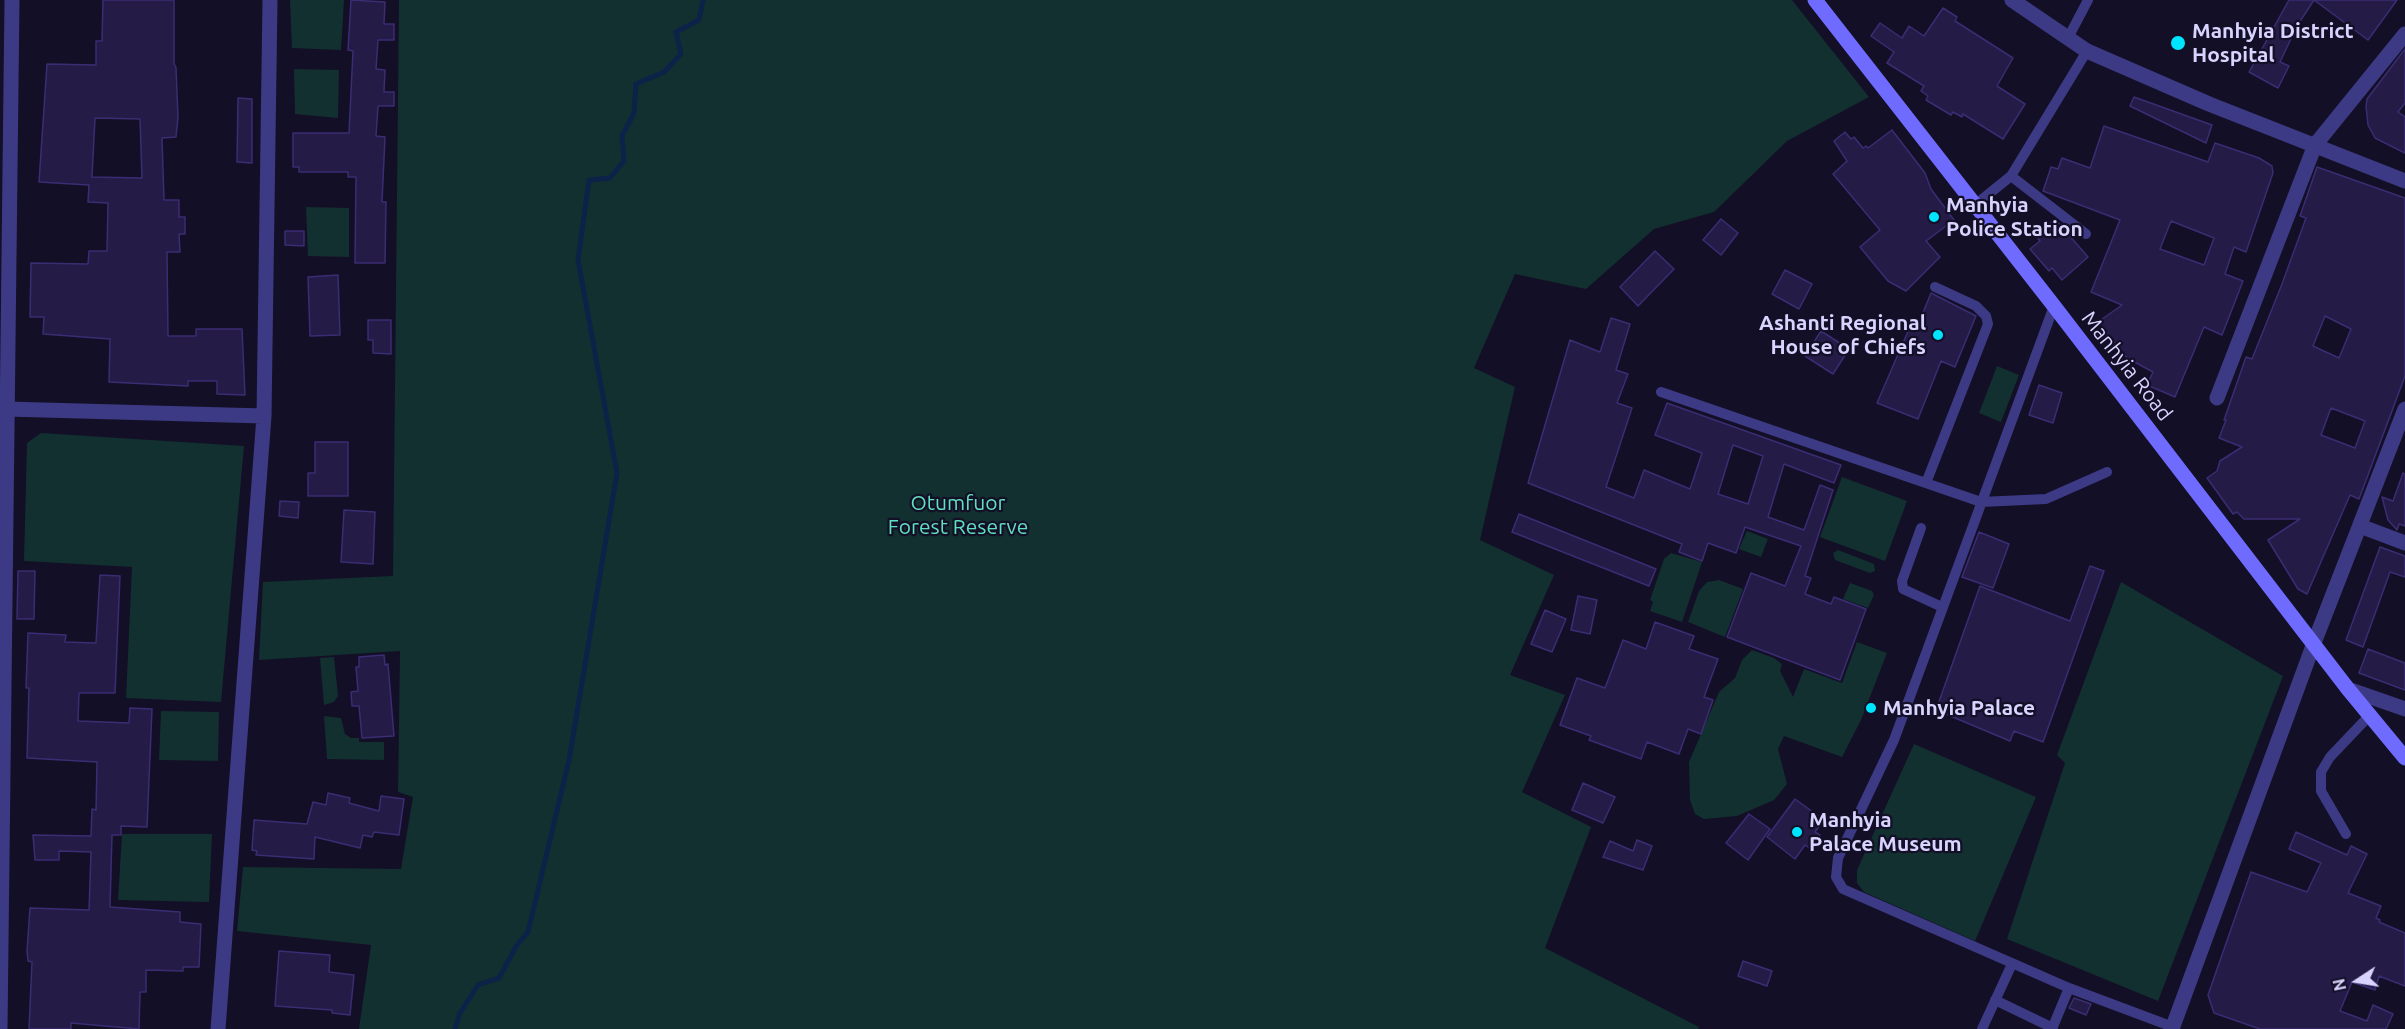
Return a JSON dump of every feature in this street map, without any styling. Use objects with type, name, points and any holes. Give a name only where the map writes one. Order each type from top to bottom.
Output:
[{"type":"main road","name":"Manhyia Road","points":[[1815,0],[2054,306],[2348,689],[2405,758]]},
{"type":"street","points":[[0,1029],[1,698],[12,0]]},
{"type":"street","points":[[218,1029],[264,416],[270,0]]},
{"type":"street","points":[[2012,0],[2087,51],[2209,104],[2405,182]]},
{"type":"street","points":[[2217,398],[2315,145],[2405,34]]},
{"type":"street","points":[[6,409],[264,416]]},
{"type":"street","points":[[2174,1028],[2314,643],[2405,409]]},
{"type":"street","points":[[2360,526],[2405,543]]},
{"type":"street","points":[[2348,689],[2405,709]]},
{"type":"lane","points":[[2068,38],[2088,0]]},
{"type":"lane","points":[[1975,205],[2011,176],[2087,51]]},
{"type":"lane","points":[[2011,176],[2086,234]]},
{"type":"lane","points":[[1926,483],[1988,324],[1986,316],[1976,306],[1935,287]]},
{"type":"lane","points":[[2054,306],[1894,740],[1838,858],[1836,877],[1842,889],[2069,988],[2174,1028]]},
{"type":"lane","points":[[1661,392],[1981,502],[2046,499],[2107,472]]},
{"type":"lane","points":[[1921,528],[1902,581],[1903,589],[1942,607]]},
{"type":"lane","points":[[2346,834],[2321,791],[2321,772],[2330,757],[2370,716]]},
{"type":"lane","points":[[1982,1029],[2012,964]]},
{"type":"lane","points":[[1995,1000],[2053,1029],[2069,988]]},
{"type":"green space","points":[[290,0],[344,0],[341,50],[292,48]]},
{"type":"green space","name":"Otumfuor Forest Reserve","points":[[399,0],[1792,0],[1869,97],[1787,141],[1714,212],[1654,229],[1586,289],[1515,274],[1474,368],[1515,387],[1480,540],[1554,575],[1510,675],[1565,695],[1522,792],[1591,827],[1545,948],[1699,1027],[1698,1029],[359,1029],[371,945],[237,931],[243,867],[401,869],[413,797],[398,792],[400,651],[259,660],[263,582],[393,576]]},
{"type":"green space","points":[[294,69],[339,70],[338,118],[295,114]]},
{"type":"green space","points":[[306,207],[349,208],[349,257],[308,256]]},
{"type":"green space","points":[[1997,366],[2019,375],[2001,422],[1979,413]]},
{"type":"green space","points":[[41,433],[244,446],[221,702],[126,698],[132,567],[24,561],[27,443]]},
{"type":"green space","points":[[1842,477],[1907,501],[1885,561],[1820,537]]},
{"type":"green space","points":[[1747,531],[1768,539],[1761,557],[1739,549]]},
{"type":"green space","points":[[1838,550],[1874,564],[1875,571],[1870,573],[1835,560],[1833,553]]},
{"type":"green space","points":[[1671,553],[1702,562],[1682,622],[1650,611],[1653,602],[1650,600],[1664,559]]},
{"type":"green space","points":[[1719,580],[1743,589],[1725,637],[1688,622],[1699,591],[1707,582]]},
{"type":"green space","points":[[2121,582],[2283,676],[2158,1001],[2007,939],[2065,763],[2057,755]]},
{"type":"green space","points":[[1850,583],[1872,591],[1874,595],[1868,608],[1843,599]]},
{"type":"green space","points":[[1857,642],[1887,653],[1861,720],[1842,757],[1784,736],[1778,749],[1787,784],[1774,800],[1737,816],[1704,819],[1695,814],[1690,800],[1689,762],[1719,692],[1735,678],[1742,660],[1752,650],[1774,658],[1782,664],[1780,671],[1793,697],[1804,669],[1842,683]]},
{"type":"green space","points":[[334,657],[338,696],[334,702],[324,705],[320,658]]},
{"type":"green space","points":[[161,711],[219,712],[218,761],[159,760]]},
{"type":"green space","points":[[324,716],[341,718],[345,734],[351,738],[359,738],[359,742],[384,742],[384,760],[327,759]]},
{"type":"green space","points":[[1914,744],[2036,797],[1975,941],[1864,892],[1857,883],[1857,870]]},
{"type":"green space","points":[[122,834],[212,834],[209,902],[118,900]]},
{"type":"building","points":[[103,0],[174,0],[174,63],[178,117],[176,137],[162,138],[164,200],[179,200],[179,217],[185,217],[185,234],[179,234],[180,252],[167,252],[168,336],[196,336],[196,329],[242,329],[245,395],[217,394],[217,381],[188,381],[188,386],[109,382],[110,339],[43,334],[44,317],[30,317],[31,263],[88,264],[89,251],[107,251],[108,203],[88,202],[89,185],[39,182],[47,64],[96,65],[96,41],[102,41]],"holes":[[[95,118],[140,119],[142,178],[92,177]]]},
{"type":"building","points":[[351,0],[385,2],[384,24],[394,24],[394,40],[378,40],[376,69],[385,70],[384,92],[394,92],[394,106],[378,106],[376,136],[385,137],[382,202],[386,202],[385,263],[355,263],[356,177],[348,177],[348,172],[299,172],[299,167],[293,167],[293,133],[349,133],[353,51],[348,50]]},
{"type":"building","points":[[2289,0],[2314,0],[2297,26],[2280,62],[2289,66],[2278,88],[2249,72]]},
{"type":"building","points":[[2314,0],[2397,0],[2368,40]]},
{"type":"building","points":[[1943,8],[1957,17],[1955,21],[2013,58],[1997,86],[2025,104],[2003,139],[1963,114],[1962,117],[1953,112],[1951,115],[1926,100],[1928,96],[1921,91],[1924,86],[1887,63],[1894,52],[1871,36],[1880,23],[1902,38],[1909,26],[1924,36]]},
{"type":"building","points":[[2405,49],[2405,103],[2398,112],[2405,117],[2405,153],[2375,138],[2368,125],[2366,106],[2367,99]]},
{"type":"building","points":[[2134,97],[2212,125],[2206,143],[2130,106]]},
{"type":"building","points":[[238,98],[252,99],[252,163],[237,162]]},
{"type":"building","points":[[2104,126],[2208,162],[2215,143],[2259,158],[2272,166],[2273,173],[2246,252],[2234,247],[2225,274],[2243,281],[2222,335],[2204,327],[2175,397],[2147,385],[2153,372],[2127,358],[2098,322],[2122,305],[2091,292],[2120,220],[2043,191],[2051,167],[2058,169],[2062,158],[2090,168]],"holes":[[[2171,221],[2214,238],[2204,265],[2160,249]]]},
{"type":"building","points":[[1892,130],[1925,173],[1931,189],[1954,220],[1926,241],[1940,257],[1906,291],[1888,281],[1860,247],[1880,230],[1833,174],[1847,161],[1834,141],[1845,132],[1851,139],[1854,137],[1863,148],[1866,146],[1868,148]]},
{"type":"building","points":[[2317,167],[2405,198],[2405,376],[2359,499],[2350,495],[2307,594],[2298,589],[2268,540],[2300,519],[2244,519],[2237,512],[2233,514],[2207,478],[2217,471],[2220,461],[2242,447],[2219,438],[2246,357],[2252,359],[2282,284],[2306,218],[2300,216]],"holes":[[[2325,316],[2351,329],[2339,358],[2313,346]],[[2331,408],[2365,421],[2355,448],[2321,435]]]},
{"type":"building","points":[[1721,219],[1738,233],[1721,255],[1703,240]]},
{"type":"building","points":[[2055,219],[2088,257],[2062,280],[2052,268],[2049,271],[2030,249],[2040,241],[2036,236]]},
{"type":"building","points":[[285,231],[304,231],[304,246],[285,245]]},
{"type":"building","points":[[1655,251],[1674,269],[1638,306],[1620,287]]},
{"type":"building","points":[[1785,270],[1812,284],[1799,309],[1772,294]]},
{"type":"building","points":[[338,275],[340,335],[310,336],[308,277]]},
{"type":"building","points":[[1931,293],[1976,316],[1955,367],[1941,361],[1918,419],[1877,403],[1912,322],[1918,325]]},
{"type":"building","points":[[1611,318],[1630,324],[1616,370],[1628,374],[1617,403],[1632,408],[1606,487],[1634,498],[1644,470],[1690,489],[1702,453],[1655,435],[1667,403],[1841,465],[1834,483],[1784,464],[1768,517],[1804,530],[1820,485],[1833,490],[1805,576],[1811,578],[1805,594],[1831,604],[1834,597],[1866,609],[1840,680],[1727,637],[1751,573],[1785,586],[1801,546],[1745,527],[1736,553],[1708,543],[1702,561],[1679,552],[1682,544],[1528,483],[1570,340],[1600,352]],"holes":[[[1733,445],[1763,456],[1748,504],[1718,494]]]},
{"type":"building","points":[[368,320],[391,320],[391,354],[373,353],[373,340],[368,340]]},
{"type":"building","points":[[1821,331],[1849,349],[1833,374],[1805,356]]},
{"type":"building","points":[[2039,385],[2062,393],[2053,423],[2029,415]]},
{"type":"building","points":[[315,442],[348,442],[348,496],[308,496],[308,473],[315,473]]},
{"type":"building","points":[[2403,473],[2405,474],[2405,526],[2399,524],[2397,530],[2388,520],[2382,497],[2393,501]]},
{"type":"building","points":[[280,501],[299,502],[298,518],[279,516]]},
{"type":"building","points":[[344,510],[375,512],[373,564],[341,562]]},
{"type":"building","points":[[1519,514],[1656,569],[1649,586],[1512,532]]},
{"type":"building","points":[[1979,532],[2009,544],[1993,588],[1962,577]]},
{"type":"building","points":[[2380,547],[2405,556],[2405,577],[2390,572],[2363,647],[2346,640]]},
{"type":"building","points":[[2090,566],[2104,571],[2043,742],[2014,731],[2010,741],[1936,710],[1980,586],[2070,621]]},
{"type":"building","points":[[18,571],[35,571],[34,619],[17,619]]},
{"type":"building","points":[[100,575],[120,576],[115,693],[79,693],[78,721],[129,723],[130,708],[152,709],[147,827],[121,826],[121,835],[112,835],[110,907],[180,912],[180,922],[201,924],[199,967],[183,967],[183,971],[146,970],[146,992],[140,992],[139,1029],[71,1023],[71,1029],[29,1029],[32,962],[28,961],[27,951],[30,908],[89,910],[91,852],[59,851],[59,860],[35,860],[33,835],[91,836],[92,809],[96,810],[97,762],[27,758],[28,633],[66,635],[65,642],[96,643]]},
{"type":"building","points":[[1578,596],[1597,600],[1590,634],[1571,630]]},
{"type":"building","points":[[1545,610],[1566,619],[1552,652],[1531,644]]},
{"type":"building","points":[[1655,622],[1694,636],[1689,649],[1718,659],[1704,697],[1713,700],[1701,734],[1688,729],[1679,754],[1647,742],[1641,759],[1589,740],[1591,736],[1560,725],[1577,678],[1605,688],[1623,640],[1646,649]]},
{"type":"building","points":[[2368,649],[2405,663],[2405,690],[2359,673]]},
{"type":"building","points":[[384,655],[385,665],[388,664],[394,736],[362,738],[359,706],[352,706],[351,692],[358,691],[356,667],[359,667],[359,657]]},
{"type":"building","points":[[1583,783],[1615,797],[1603,823],[1572,810]]},
{"type":"building","points":[[328,793],[350,798],[349,803],[379,811],[381,796],[404,799],[399,835],[374,832],[372,837],[363,835],[360,848],[315,837],[314,859],[256,855],[257,851],[252,850],[254,820],[307,824],[313,802],[326,805]]},
{"type":"building","points":[[1795,799],[1824,820],[1815,832],[1820,835],[1811,849],[1805,845],[1795,859],[1767,837]]},
{"type":"building","points":[[1749,814],[1770,829],[1748,860],[1726,843]]},
{"type":"building","points":[[2296,832],[2347,855],[2351,846],[2367,854],[2348,893],[2381,906],[2376,918],[2380,920],[2379,922],[2405,933],[2405,986],[2379,976],[2375,990],[2352,982],[2340,1011],[2367,1021],[2373,1005],[2393,1014],[2386,1029],[2260,1029],[2214,1013],[2208,995],[2251,872],[2307,892],[2321,863],[2289,849]]},
{"type":"building","points":[[1637,840],[1652,846],[1643,870],[1603,857],[1610,841],[1633,851]]},
{"type":"building","points":[[279,951],[330,955],[329,972],[354,975],[350,1015],[332,1013],[332,1010],[275,1006]]},
{"type":"building","points":[[1743,961],[1772,971],[1767,986],[1738,976]]},
{"type":"building","points":[[2074,998],[2091,1004],[2086,1015],[2069,1008]]},
{"type":"waterway","points":[[455,1029],[460,1013],[478,985],[499,978],[517,945],[528,932],[569,760],[617,473],[578,260],[589,180],[610,178],[624,161],[622,136],[634,113],[636,84],[664,72],[681,54],[676,32],[699,20],[703,0]]},
{"type":"place","name":"Manhyia District Hospital","points":[[2178,43]]},
{"type":"place","name":"Manhyia Police Station","points":[[1934,217]]},
{"type":"place","name":"Ashanti Regional House of Chiefs","points":[[1938,335]]},
{"type":"place","name":"Manhyia Palace","points":[[1871,708]]},
{"type":"place","name":"Manhyia Palace Museum","points":[[1797,832]]}]
